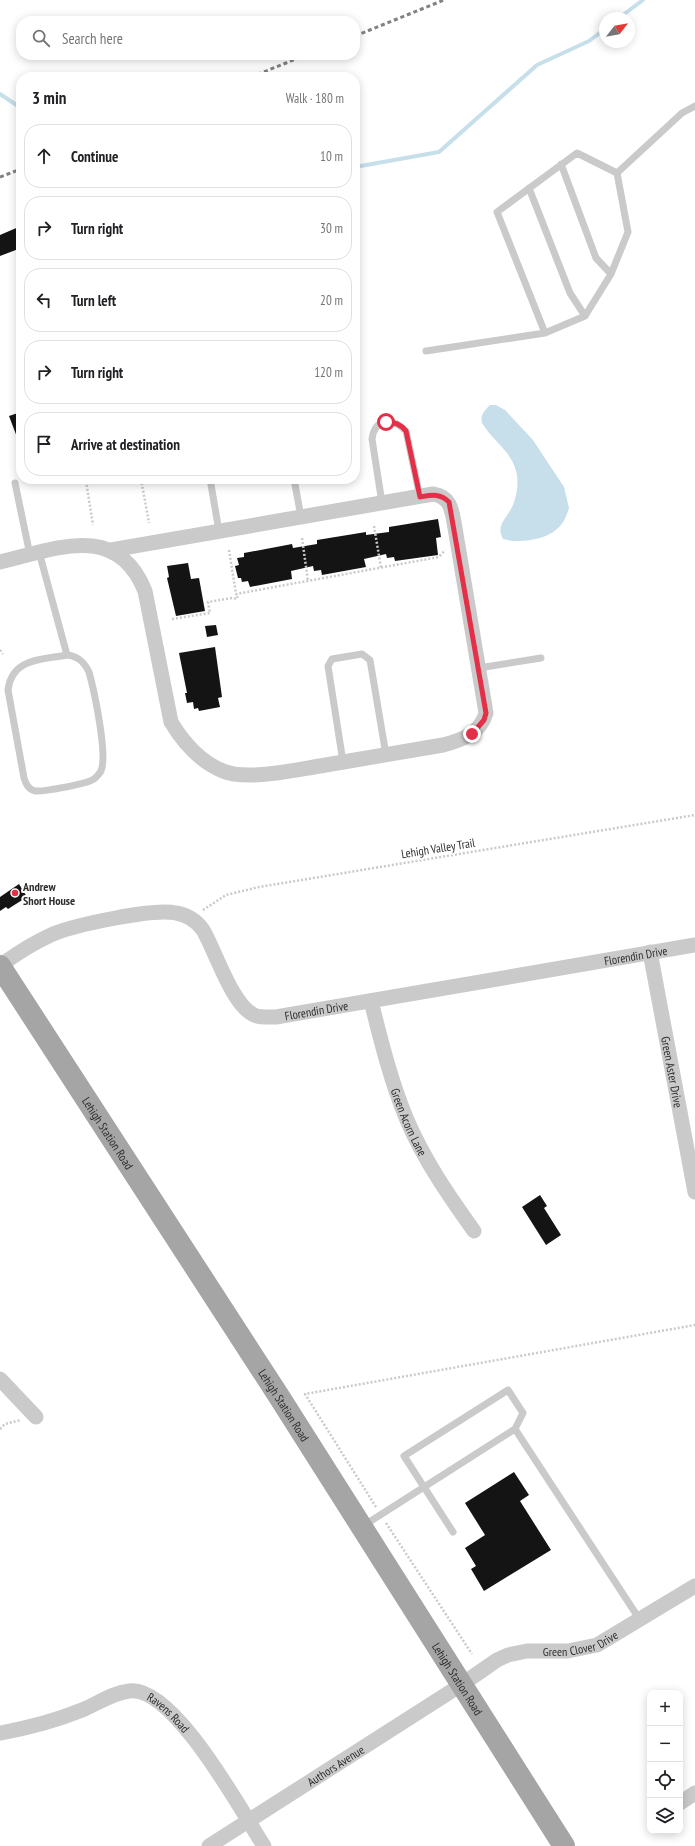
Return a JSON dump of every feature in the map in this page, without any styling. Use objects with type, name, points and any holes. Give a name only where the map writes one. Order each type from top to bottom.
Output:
[{"type":"main road","name":"Lehigh Station Road","points":[[0,966],[276,1392],[564,1846]]},
{"type":"street","points":[[0,562],[76,545],[100,547],[111,550],[124,558],[140,578],[150,609],[171,722],[180,738],[188,746],[223,771],[237,775],[270,774],[443,745],[464,739],[472,734],[484,720],[486,713],[455,528],[449,502],[446,498],[440,495],[433,494],[111,550]]},
{"type":"street","points":[[0,966],[17,953],[54,934],[96,922],[156,912],[174,912],[191,918]]},
{"type":"street","name":"Florendin Drive","points":[[191,918],[197,922],[209,940],[234,993],[243,1006],[253,1014],[262,1017],[276,1017],[695,945]]},
{"type":"street","name":"Green Aster Drive","points":[[650,952],[695,1192]]},
{"type":"street","name":"Green Acorn Lane","points":[[371,1001],[393,1084],[407,1120],[423,1154],[445,1191],[474,1232]]},
{"type":"street","points":[[0,1379],[36,1417]]},
{"type":"street","name":"Green Clover Drive","points":[[461,1685],[496,1660],[508,1655],[527,1651],[555,1652],[585,1649],[611,1638],[695,1586]]},
{"type":"street","name":"Authors Avenue","points":[[209,1846],[461,1685]]},
{"type":"street","name":"Ravens Road","points":[[0,1733],[41,1725],[130,1690],[153,1696],[181,1723],[215,1768],[264,1846]]},
{"type":"street","points":[[683,1801],[695,1793]]},
{"type":"lane","points":[[617,173],[682,113],[695,106]]},
{"type":"lane","points":[[545,333],[497,212],[577,153],[617,173]]},
{"type":"lane","points":[[561,164],[596,258],[611,274]]},
{"type":"lane","points":[[426,351],[545,333],[585,316],[611,274],[628,232],[617,173]]},
{"type":"lane","points":[[529,188],[570,293],[585,316]]},
{"type":"lane","points":[[382,503],[372,439],[373,430],[378,425],[386,422],[393,422],[400,425],[406,431],[420,497]]},
{"type":"lane","points":[[14,483],[34,554],[67,655]]},
{"type":"lane","points":[[211,484],[219,531]]},
{"type":"lane","points":[[295,484],[301,517]]},
{"type":"lane","points":[[343,762],[328,666],[332,659],[362,654],[370,660],[386,755]]},
{"type":"lane","points":[[67,655],[72,655],[80,659],[85,664],[89,672],[102,741],[103,762],[100,773],[92,780],[47,790],[34,791],[27,786],[24,778],[8,690],[9,681],[19,666],[28,662],[67,655]]},
{"type":"lane","points":[[479,668],[541,658]]},
{"type":"lane","points":[[361,1527],[424,1487],[515,1429],[523,1413],[508,1390],[404,1456],[424,1487],[453,1532]]},
{"type":"lane","points":[[515,1429],[640,1620]]},
{"type":"path","points":[[86,484],[93,525]]},
{"type":"path","points":[[142,484],[149,523]]},
{"type":"path","points":[[374,526],[381,568]]},
{"type":"path","points":[[238,594],[440,557],[449,543],[455,528]]},
{"type":"path","points":[[302,538],[308,581]]},
{"type":"path","points":[[230,550],[236,594],[238,594]]},
{"type":"path","points":[[172,619],[210,613],[208,602],[232,598],[237,599],[238,594]]},
{"type":"path","points":[[0,650],[3,654]]},
{"type":"path","name":"Lehigh Valley Trail","points":[[191,918],[226,895],[259,887],[695,815]]},
{"type":"path","points":[[0,1429],[6,1424],[36,1417]]},
{"type":"water","points":[[490,405],[496,405],[505,410],[533,440],[564,487],[569,508],[565,519],[556,530],[534,540],[518,541],[503,539],[501,534],[501,525],[514,501],[517,480],[514,464],[482,423],[483,413]]},
{"type":"building","points":[[16,228],[16,250],[0,256],[0,235]]},
{"type":"building","points":[[16,414],[16,434],[9,416]]},
{"type":"building","points":[[438,519],[441,537],[436,538],[438,555],[395,561],[394,557],[387,558],[386,554],[364,559],[366,567],[322,575],[321,570],[314,571],[313,566],[291,571],[292,579],[250,587],[248,581],[242,582],[241,578],[238,578],[235,566],[239,565],[237,558],[244,557],[244,553],[292,544],[293,548],[317,544],[317,540],[366,532],[366,535],[389,532],[389,527]]},
{"type":"building","points":[[188,563],[191,579],[199,578],[205,611],[176,616],[167,578],[169,577],[167,566]]},
{"type":"building","points":[[216,625],[218,635],[207,637],[205,626]]},
{"type":"building","points":[[215,647],[222,697],[218,698],[220,707],[199,711],[198,708],[194,709],[193,702],[187,703],[185,693],[187,693],[179,653]]},
{"type":"building","name":"Andrew Short House","points":[[19,884],[27,897],[8,909],[6,907],[0,911],[0,897]]},
{"type":"building","points":[[540,1195],[547,1206],[544,1208],[561,1235],[546,1245],[522,1207]]},
{"type":"building","points":[[514,1472],[529,1495],[520,1501],[551,1550],[484,1591],[471,1569],[476,1566],[465,1548],[485,1535],[465,1503]]},
{"type":"waterway","points":[[627,12],[643,0]]},
{"type":"waterway","points":[[360,166],[439,152],[537,65],[589,41],[599,34]]},
{"type":"waterway","points":[[0,94],[16,105]]},
{"type":"railway","points":[[360,34],[444,0]]},
{"type":"railway","points":[[264,72],[294,60]]},
{"type":"railway","points":[[0,177],[16,171]]},
{"type":"place","name":"Andrew Short House","points":[[15,893]]},
{"type":"route","points":[[386,422],[393,422],[400,425],[406,431],[420,497],[433,494],[440,495],[446,498],[449,502],[455,528],[486,713],[484,720],[472,734]]}]
